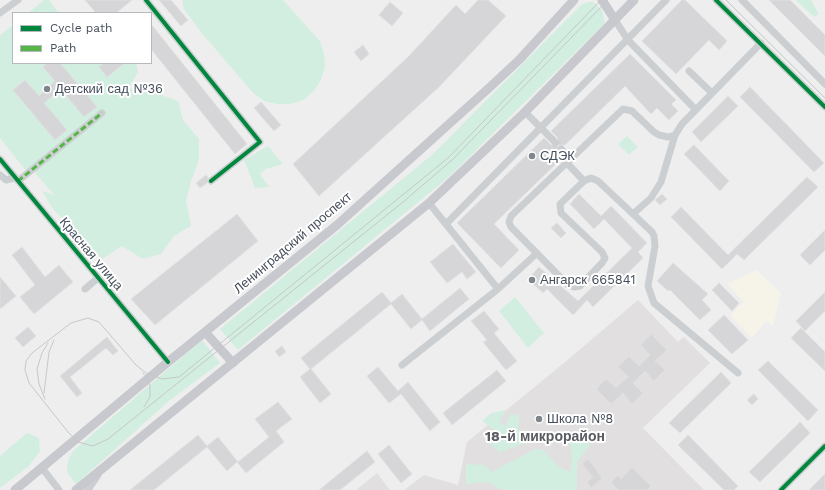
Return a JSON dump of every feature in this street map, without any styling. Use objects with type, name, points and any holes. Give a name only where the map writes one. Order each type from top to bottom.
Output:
[{"type":"main road","name":"Ленинградский проспект","points":[[15,490],[168,362],[337,225],[441,134],[519,60],[574,0]]},
{"type":"main road","points":[[602,0],[615,20]]},
{"type":"main road","points":[[76,490],[429,203],[525,112],[634,0]]},
{"type":"main road","points":[[205,332],[233,363]]},
{"type":"street","points":[[0,13],[18,0]]},
{"type":"street","points":[[146,0],[260,142],[211,181]]},
{"type":"street","points":[[446,224],[666,0]]},
{"type":"street","points":[[716,0],[825,107]]},
{"type":"street","points":[[742,0],[825,84]]},
{"type":"street","points":[[615,20],[628,40],[696,110]]},
{"type":"street","points":[[633,214],[650,198],[661,182],[675,135],[682,124],[761,43]]},
{"type":"street","points":[[689,71],[712,93]]},
{"type":"street","points":[[675,135],[668,137],[656,134],[632,111],[625,108],[619,110],[509,219],[511,227],[572,287],[580,286],[605,258],[602,252],[560,209],[560,204],[588,178],[594,179],[652,232],[654,236],[655,246],[648,286],[654,303],[738,373]]},
{"type":"street","points":[[0,174],[6,180],[17,179],[102,112]]},
{"type":"street","points":[[525,112],[553,140]]},
{"type":"street","points":[[561,149],[584,181]]},
{"type":"street","name":"Красная улица","points":[[0,159],[168,362]]},
{"type":"street","points":[[429,203],[498,289]]},
{"type":"street","points":[[402,364],[498,289],[537,253]]},
{"type":"street","points":[[85,289],[98,278]]},
{"type":"street","points":[[781,490],[825,446]]},
{"type":"street","points":[[88,490],[106,466]]},
{"type":"street","points":[[42,468],[59,490]]},
{"type":"shaded area","points":[[756,270],[781,293],[773,326],[766,321],[752,338],[730,315],[744,302],[727,284]]},
{"type":"shaded area","points":[[638,300],[678,342],[684,337],[710,363],[643,428],[704,490],[404,490],[424,475],[458,485],[467,442]]},
{"type":"shaded area","points":[[377,473],[390,490],[356,490]]},
{"type":"green space","points":[[44,0],[49,0],[58,12],[29,12]]},
{"type":"green space","points":[[182,0],[283,0],[320,41],[324,54],[325,67],[321,80],[314,91],[303,100],[290,104],[277,104],[264,101],[253,93],[200,31],[184,9]]},
{"type":"green space","points":[[796,0],[811,0],[819,14],[814,17]]},
{"type":"green space","points":[[588,2],[593,2],[602,10],[605,23],[450,176],[238,350],[220,329],[433,154],[581,5]]},
{"type":"green space","points":[[12,26],[12,64],[136,64],[138,72],[128,89],[140,87],[178,101],[183,120],[199,139],[199,160],[191,181],[186,201],[191,226],[174,236],[161,254],[143,259],[122,246],[102,259],[53,209],[42,191],[54,195],[31,168],[26,171],[0,138],[0,35]]},
{"type":"green space","points":[[627,136],[638,147],[629,155],[618,144]]},
{"type":"green space","points":[[268,146],[283,164],[266,169],[260,174],[269,187],[255,188],[244,160]]},
{"type":"green space","points":[[515,297],[544,333],[528,348],[499,311]]},
{"type":"green space","points":[[202,340],[220,363],[169,401],[76,484],[67,472],[68,460],[73,451]]},
{"type":"green space","points":[[506,410],[499,422],[506,426],[510,414],[519,416],[518,430],[528,432],[526,443],[499,452],[488,442],[494,430],[482,421],[491,413]]},
{"type":"green space","points":[[581,432],[590,445],[577,462],[577,490],[504,490],[486,482],[466,484],[466,464],[484,465],[492,472],[535,449],[544,450],[558,466],[570,472],[572,460],[570,443]]},
{"type":"green space","points":[[27,433],[39,438],[40,451],[29,466],[0,488],[0,456]]},
{"type":"building","points":[[85,0],[132,0],[117,12],[95,12]]},
{"type":"building","points":[[159,0],[171,0],[188,20],[181,26]]},
{"type":"building","points":[[478,0],[488,0],[506,16],[439,87],[319,196],[293,164],[408,57],[456,5],[465,14]]},
{"type":"building","points":[[682,0],[685,0],[727,41],[719,50],[709,40],[676,74],[642,41]]},
{"type":"building","points":[[769,0],[790,0],[825,35],[825,56]]},
{"type":"building","points":[[390,2],[403,13],[392,26],[379,15]]},
{"type":"building","points":[[152,25],[247,144],[235,154],[152,50]]},
{"type":"building","points":[[363,45],[369,54],[361,61],[354,52]]},
{"type":"building","points":[[630,54],[676,100],[671,104],[678,111],[669,120],[657,108],[651,114],[625,86],[565,145],[558,145],[557,153],[562,158],[494,224],[519,250],[501,268],[457,223],[544,138],[551,145],[556,144],[558,138],[551,131]]},
{"type":"building","points":[[46,64],[61,64],[97,107],[84,117],[61,89],[44,103],[67,130],[55,140],[13,90],[25,80],[39,96],[55,81],[43,67]]},
{"type":"building","points":[[103,64],[124,64],[107,77],[99,67]]},
{"type":"building","points":[[750,87],[824,163],[814,172],[740,97]]},
{"type":"building","points":[[728,96],[738,106],[701,142],[692,132]]},
{"type":"building","points":[[261,102],[281,125],[274,131],[254,108]]},
{"type":"building","points":[[694,145],[729,181],[720,191],[684,154]]},
{"type":"building","points":[[206,175],[208,177],[207,183],[200,188],[196,183]]},
{"type":"building","points":[[807,177],[818,187],[744,260],[737,254],[722,269],[671,217],[681,207],[728,255]]},
{"type":"building","points":[[579,194],[601,216],[611,206],[647,243],[638,252],[643,258],[593,307],[587,300],[573,315],[547,289],[543,293],[528,279],[539,267],[578,301],[632,248],[604,219],[594,229],[570,204]]},
{"type":"building","points":[[662,194],[667,199],[660,205],[655,200]]},
{"type":"building","points":[[237,214],[258,241],[155,325],[131,299]]},
{"type":"building","points":[[557,223],[566,233],[561,238],[551,228]]},
{"type":"building","points":[[825,230],[825,250],[810,265],[800,255]]},
{"type":"building","points":[[453,244],[476,272],[467,279],[462,272],[447,283],[430,262]]},
{"type":"building","points":[[22,247],[45,277],[59,265],[73,282],[34,314],[20,297],[35,285],[12,255]]},
{"type":"building","points":[[673,263],[708,294],[702,300],[711,310],[700,320],[670,290],[668,291],[657,281]]},
{"type":"building","points":[[0,277],[16,296],[0,309]]},
{"type":"building","points":[[719,283],[739,303],[732,311],[712,290]]},
{"type":"building","points":[[460,288],[469,299],[430,331],[422,320],[411,329],[391,304],[311,369],[331,394],[320,403],[300,377],[310,369],[301,358],[382,292],[391,303],[402,294],[422,319]]},
{"type":"building","points":[[825,292],[825,311],[805,331],[796,321]]},
{"type":"building","points":[[484,311],[499,329],[494,333],[517,361],[506,370],[483,342],[487,340],[471,321]]},
{"type":"building","points":[[724,315],[748,340],[732,354],[708,330]]},
{"type":"building","points":[[28,327],[36,336],[23,347],[15,338]]},
{"type":"building","points":[[801,328],[825,352],[825,371],[791,338]]},
{"type":"building","points":[[651,334],[667,350],[655,361],[665,370],[654,381],[645,371],[633,383],[643,393],[632,404],[623,393],[611,404],[596,389],[606,379],[616,388],[628,377],[618,367],[629,356],[639,366],[650,355],[641,345]]},
{"type":"building","points":[[107,337],[118,351],[113,355],[106,348],[70,377],[82,393],[77,397],[60,376]]},
{"type":"building","points":[[282,346],[286,352],[279,357],[275,351]]},
{"type":"building","points":[[768,361],[818,410],[808,421],[758,370]]},
{"type":"building","points":[[378,367],[398,391],[408,382],[440,422],[430,431],[401,394],[389,403],[367,376]]},
{"type":"building","points":[[497,370],[506,381],[452,425],[443,413]]},
{"type":"building","points":[[721,372],[731,383],[680,433],[669,423]]},
{"type":"building","points":[[754,394],[758,399],[752,405],[747,400]]},
{"type":"building","points":[[278,402],[292,419],[276,431],[284,442],[246,473],[237,462],[227,471],[207,447],[154,490],[130,490],[198,435],[207,446],[218,437],[238,462],[269,437],[255,419]]},
{"type":"building","points":[[800,422],[810,433],[760,482],[749,472]]},
{"type":"building","points":[[688,435],[738,486],[734,490],[724,490],[678,445]]},
{"type":"building","points":[[389,445],[412,474],[401,483],[378,454]]},
{"type":"building","points":[[367,451],[375,462],[340,490],[319,490]]},
{"type":"building","points":[[588,459],[602,478],[591,488],[587,482],[593,477],[582,464]]},
{"type":"building","points":[[632,467],[651,486],[647,490],[618,490],[611,482],[618,475],[621,479]]},
{"type":"building","points":[[825,474],[825,490],[809,490]]},
{"type":"tunnel","points":[[553,140],[561,149]]},
{"type":"tram line","points":[[601,0],[448,158],[179,377],[162,379],[146,373],[136,365],[99,322],[88,318],[71,323],[32,353],[26,361],[25,370],[29,383],[68,432],[78,442],[93,446],[108,439],[403,202],[452,160],[608,0]]},
{"type":"tram line","points":[[726,0],[825,98]]},
{"type":"tram line","points":[[44,393],[49,352],[54,340]]},
{"type":"tram line","points":[[45,399],[39,384],[37,369],[42,353],[48,343]]},
{"type":"tram line","points":[[143,373],[148,379],[150,387],[150,397],[144,407]]},
{"type":"marked path","points":[[18,181],[102,113]]},
{"type":"cycle path","points":[[146,0],[260,142],[211,181]]},
{"type":"cycle path","points":[[716,0],[825,107]]},
{"type":"cycle path","points":[[0,159],[168,362]]},
{"type":"cycle path","points":[[781,490],[825,446]]},
{"type":"place","name":"Детский сад №36","points":[[47,89]]},
{"type":"place","name":"СДЭК","points":[[532,156]]},
{"type":"place","name":"Ангарск 665841","points":[[532,280]]},
{"type":"place","name":"Школа №8","points":[[539,419]]},
{"type":"district","name":"18-й микрорайон","points":[[545,437]]}]
